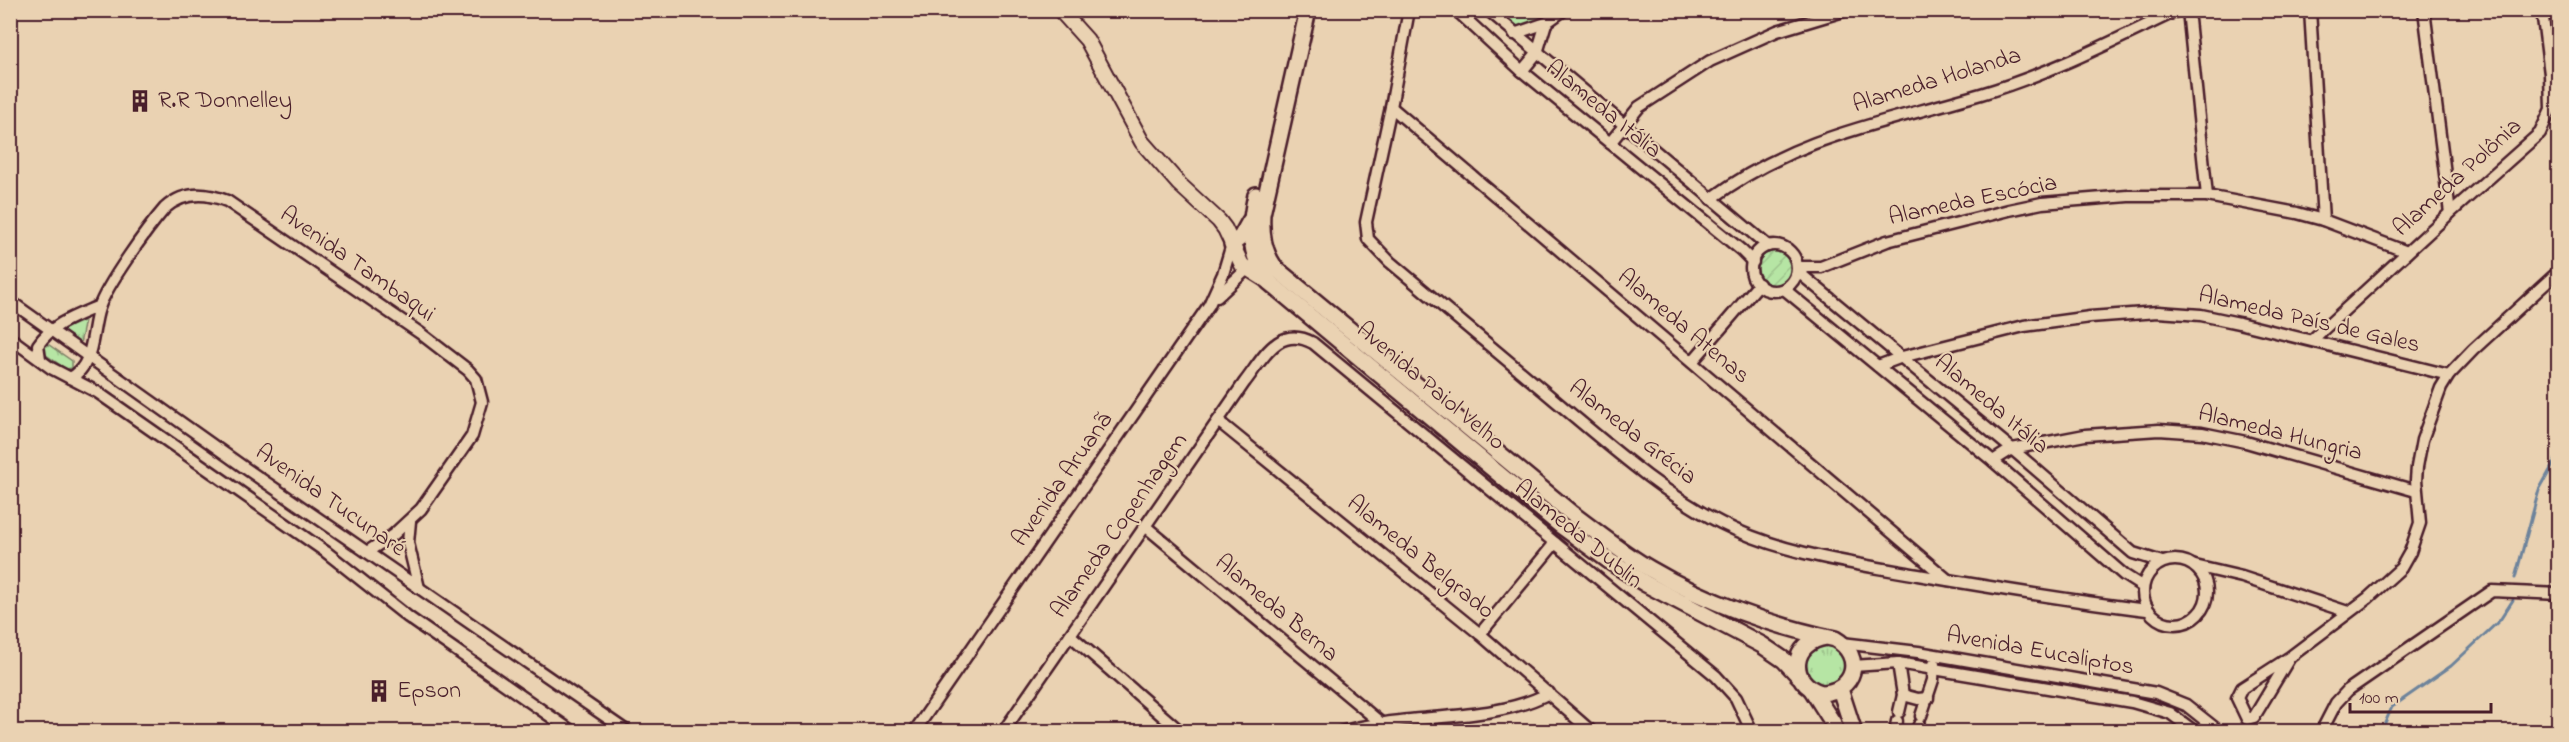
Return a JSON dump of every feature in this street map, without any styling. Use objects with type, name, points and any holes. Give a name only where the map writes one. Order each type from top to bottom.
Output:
[{"type":"main road","name":"Avenida Paiol Velho","points":[[1298,10],[1251,218],[1253,250],[1258,265],[1269,282],[1560,525],[1612,563],[1646,584],[1762,645],[1784,660],[1812,690],[1836,732]]},
{"type":"main road","name":"Avenida Paiol Velho","points":[[1308,10],[1263,214],[1261,230],[1268,258],[1275,268],[1562,506],[1619,549],[1652,570],[1714,600],[1775,623],[1842,643]]},
{"type":"main road","points":[[1232,244],[1241,237],[1251,218]]},
{"type":"main road","points":[[1799,676],[1799,657],[1803,648],[1810,642],[1826,637]]},
{"type":"main road","points":[[1812,690],[1831,693],[1840,689],[1847,682],[1853,666],[1852,658],[1842,643]]},
{"type":"main road","points":[[1840,689],[1854,732]]},
{"type":"street","points":[[1060,10],[1087,40],[1142,142],[1179,184],[1226,229],[1247,269],[1269,282]]},
{"type":"street","name":"Alameda Grécia","points":[[1409,10],[1391,107],[1367,210],[1365,231],[1374,248],[1599,437],[1695,509],[1723,524],[1815,556],[2060,600],[2147,610]]},
{"type":"street","name":"Alameda Itália","points":[[1456,10],[1522,71],[1753,262]]},
{"type":"street","name":"Alameda Itália","points":[[1488,10],[1768,246]]},
{"type":"street","points":[[1514,34],[1546,23],[1564,10]]},
{"type":"street","points":[[1610,143],[1639,107],[1718,57],[1777,31],[1847,10]]},
{"type":"street","name":"Alameda Holanda","points":[[1711,199],[1762,166],[1812,142],[1852,128],[1983,94],[2061,64],[2178,10]]},
{"type":"street","points":[[2187,10],[2208,196]]},
{"type":"street","points":[[2310,10],[2323,220]]},
{"type":"street","points":[[2424,10],[2450,213]]},
{"type":"street","name":"Alameda Polônia","points":[[2312,340],[2540,133],[2555,110],[2542,10]]},
{"type":"street","points":[[1522,71],[1537,53],[1546,23]]},
{"type":"street","name":"Alameda Atenas","points":[[1391,107],[1948,580]]},
{"type":"street","name":"Avenida Tambaqui","points":[[89,357],[99,306],[154,220],[165,208],[184,197],[206,195],[227,201],[420,333],[468,370],[476,380],[482,402],[472,436],[421,508],[410,521],[367,552]]},
{"type":"street","name":"Alameda Escócia","points":[[1797,269],[1821,267],[1887,241],[2042,203],[2128,196],[2208,196],[2323,220],[2407,252]]},
{"type":"street","name":"Avenida Aruanã","points":[[914,732],[1209,305],[1223,274],[1232,244]]},
{"type":"street","points":[[1768,246],[1780,246],[1790,251],[1797,269],[1790,284],[1784,289],[1770,291],[1759,284],[1752,274],[1753,262],[1758,252],[1768,246]]},
{"type":"street","points":[[1209,305],[1247,269]]},
{"type":"street","name":"Alameda Itália","points":[[1797,269],[2133,553],[2162,562]]},
{"type":"street","points":[[2290,657],[2254,717],[2247,719],[2237,701],[2240,691],[2290,657],[2388,582],[2401,568],[2410,552],[2420,523],[2416,490],[2417,467],[2422,440],[2441,388],[2449,375],[2559,272]]},
{"type":"street","points":[[1692,362],[1759,284]]},
{"type":"street","name":"Alameda Itália","points":[[1784,289],[1994,461],[2124,575],[2143,587]]},
{"type":"street","name":"Avenida Tucunaré","points":[[10,301],[628,732]]},
{"type":"street","points":[[40,359],[38,345],[52,329],[63,321],[99,306]]},
{"type":"street","name":"Alameda País de Gales","points":[[1878,366],[1902,357],[2024,326],[2090,317],[2158,312],[2201,315],[2312,340],[2449,375]]},
{"type":"street","name":"Alameda Dublin","points":[[1273,346],[1289,337],[1298,337],[1313,343],[1716,676],[1736,698],[1752,732]]},
{"type":"street","name":"Avenida Tucunaré","points":[[10,338],[70,378],[97,392],[326,552],[408,617],[573,732]]},
{"type":"street","name":"Alameda Copenhagem","points":[[1003,732],[1218,421],[1273,346]]},
{"type":"street","points":[[70,378],[81,370],[89,357]]},
{"type":"street","name":"Alameda Belgrado","points":[[1218,421],[1480,634],[1592,732]]},
{"type":"street","name":"Alameda Hungria","points":[[1994,461],[2012,449],[2121,430],[2159,429],[2246,442],[2416,490]]},
{"type":"street","points":[[410,521],[408,543],[419,588]]},
{"type":"street","name":"Alameda Berna","points":[[1145,526],[1380,723]]},
{"type":"street","points":[[1480,634],[1556,543]]},
{"type":"street","points":[[2195,567],[2202,574],[2207,594],[2200,613],[2183,624],[2163,623],[2147,610],[2142,595],[2143,587],[2149,572],[2162,562],[2178,560],[2195,567],[2242,577],[2348,612]]},
{"type":"street","points":[[2321,732],[2336,703],[2348,690],[2492,591],[2559,594]]},
{"type":"street","points":[[1070,635],[1181,732]]},
{"type":"street","name":"Avenida Eucaliptos","points":[[1842,643],[1934,655],[2156,693],[2186,705],[2220,732]]},
{"type":"street","points":[[1919,724],[1928,698],[1934,670],[1934,655]]},
{"type":"street","points":[[1897,722],[1903,695],[1898,663]]},
{"type":"street","name":"Avenida Eucaliptos","points":[[1853,666],[1898,663],[2132,702],[2170,713],[2195,732]]},
{"type":"street","points":[[1341,732],[1380,723],[1516,707],[1549,693]]},
{"type":"street","points":[[1903,695],[1918,699],[1928,698]]},
{"type":"street","points":[[1163,732],[1170,721]]},
{"type":"green space","points":[[1493,11],[1552,11],[1528,25],[1516,26]]},
{"type":"green space","points":[[1775,251],[1787,256],[1792,268],[1787,280],[1775,285],[1763,280],[1758,268],[1763,256]]},
{"type":"green space","points":[[85,320],[80,344],[63,333],[64,329]]},
{"type":"green space","points":[[42,345],[49,345],[72,361],[72,368],[66,369],[42,352]]},
{"type":"green space","points":[[1827,643],[1846,653],[1847,675],[1831,687],[1821,687],[1809,678],[1806,662],[1813,648]]},
{"type":"waterway","points":[[2515,578],[2539,490],[2558,456]]},
{"type":"waterway","points":[[2381,732],[2392,707],[2451,666],[2500,620],[2513,600]]},
{"type":"place","name":"R.R Donnelley","points":[[140,101]]},
{"type":"place","name":"Epson","points":[[379,691]]}]
